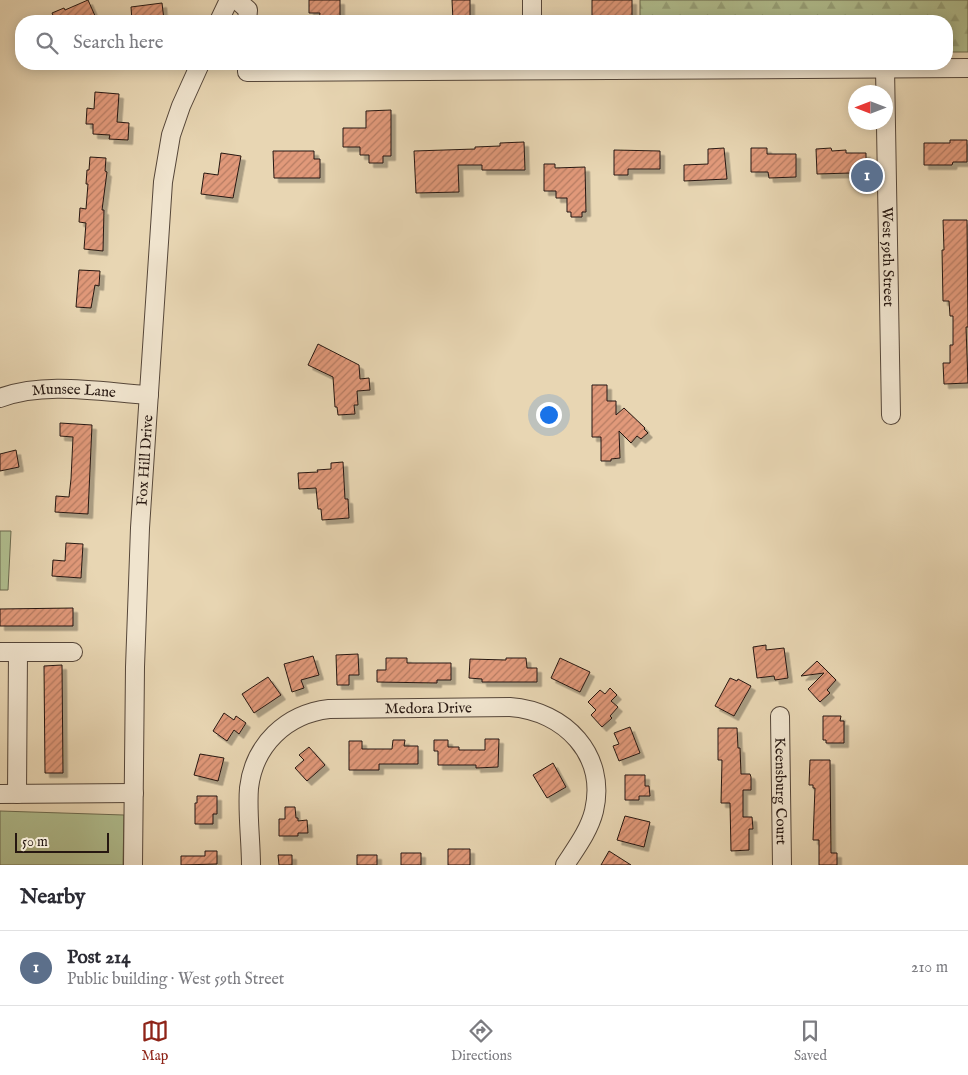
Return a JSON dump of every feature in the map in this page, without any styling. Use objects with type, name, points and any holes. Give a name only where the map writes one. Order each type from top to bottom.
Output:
[{"type":"street","points":[[222,15],[229,0]]},
{"type":"street","points":[[237,0],[248,10],[248,15]]},
{"type":"street","points":[[532,0],[532,15]]},
{"type":"street","points":[[953,68],[968,68]]},
{"type":"street","name":"Fox Hill Drive","points":[[132,865],[137,600],[164,170],[173,129],[197,70]]},
{"type":"street","points":[[247,70],[247,72],[361,70]]},
{"type":"street","name":"West 59th Street","points":[[885,70],[891,415]]},
{"type":"street","name":"Munsee Lane","points":[[0,398],[23,391],[46,388],[149,395]]},
{"type":"street","points":[[73,652],[9,652],[9,794],[134,793]]},
{"type":"street","name":"Medora Drive","points":[[251,865],[249,789],[254,766],[260,752],[269,739],[290,721],[308,713],[329,709],[510,707],[538,711],[559,722],[576,737],[588,756],[594,773],[596,784],[594,813],[585,834],[565,865]]},
{"type":"street","name":"Keensburg Court","points":[[780,716],[782,865]]},
{"type":"green space","points":[[640,0],[968,0],[968,52],[953,52],[953,15],[640,15]]},
{"type":"green space","points":[[0,531],[11,531],[8,590],[0,590]]},
{"type":"green space","points":[[0,811],[124,815],[123,865],[0,865]]},
{"type":"building","points":[[88,0],[95,15],[53,15],[52,13],[64,8],[65,10]]},
{"type":"building","points":[[309,0],[340,0],[340,15],[309,13]]},
{"type":"building","points":[[452,0],[470,0],[470,15],[453,15]]},
{"type":"building","points":[[592,0],[632,0],[632,15],[592,15]]},
{"type":"building","points":[[162,3],[163,15],[132,15],[131,7]]},
{"type":"building","points":[[95,92],[119,94],[117,122],[129,123],[128,140],[109,139],[110,135],[93,134],[93,124],[86,124],[87,108],[94,109]]},
{"type":"building","points":[[391,110],[391,156],[383,156],[383,163],[369,163],[369,155],[360,155],[360,147],[343,147],[343,128],[366,128],[366,111]]},
{"type":"building","points":[[950,140],[967,140],[967,162],[953,162],[952,165],[924,165],[924,143],[950,143]]},
{"type":"building","points":[[524,142],[525,170],[482,170],[482,165],[458,165],[459,192],[416,193],[414,151],[475,149],[475,147],[500,146],[500,143]]},
{"type":"building","points":[[724,148],[727,179],[684,181],[684,165],[708,164],[708,149]]},
{"type":"building","points":[[751,148],[767,148],[767,154],[796,154],[796,177],[769,178],[768,172],[751,172]]},
{"type":"building","points":[[831,148],[832,151],[846,150],[846,153],[866,153],[866,177],[851,177],[851,173],[817,174],[816,149]]},
{"type":"building","points":[[614,150],[660,151],[660,169],[628,169],[628,175],[614,175]]},
{"type":"building","points":[[273,151],[314,151],[314,159],[320,159],[320,178],[274,178]]},
{"type":"building","points":[[221,153],[241,156],[233,198],[201,194],[204,173],[218,175]]},
{"type":"building","points":[[90,157],[106,158],[105,171],[107,172],[102,210],[104,210],[103,251],[84,249],[86,223],[79,222],[80,208],[86,209],[87,170],[89,170]]},
{"type":"building","points":[[544,164],[555,164],[555,168],[585,167],[586,212],[582,212],[582,217],[571,217],[571,212],[567,212],[567,198],[556,198],[556,191],[544,191]]},
{"type":"building","points":[[943,220],[967,220],[968,327],[966,327],[968,383],[944,384],[943,363],[950,363],[950,345],[953,345],[953,316],[950,316],[949,301],[943,301]]},
{"type":"building","points":[[79,270],[100,271],[99,286],[95,285],[91,308],[76,307]]},
{"type":"building","points":[[318,344],[359,365],[360,379],[369,378],[370,390],[357,391],[358,405],[354,405],[355,414],[338,415],[337,407],[335,407],[333,377],[308,365]]},
{"type":"building","points":[[592,385],[607,385],[607,401],[616,401],[616,415],[624,408],[648,433],[641,439],[637,436],[631,443],[619,431],[620,458],[611,459],[611,461],[601,461],[601,437],[592,437]]},
{"type":"building","points":[[60,423],[92,425],[88,514],[55,512],[56,496],[69,497],[71,479],[73,437],[60,436]]},
{"type":"building","points":[[16,450],[19,467],[0,471],[0,454]]},
{"type":"building","points":[[343,462],[345,499],[348,499],[349,518],[322,520],[321,509],[318,509],[316,488],[299,489],[298,473],[331,469],[331,463]]},
{"type":"building","points":[[66,543],[83,544],[81,578],[52,576],[53,560],[65,561]]},
{"type":"building","points":[[73,608],[73,626],[0,626],[0,609]]},
{"type":"building","points":[[766,645],[766,650],[784,648],[788,678],[775,680],[774,676],[757,678],[753,647]]},
{"type":"building","points":[[358,654],[359,675],[349,675],[349,685],[337,685],[336,655]]},
{"type":"building","points":[[313,656],[319,675],[301,680],[304,688],[292,692],[284,664]]},
{"type":"building","points":[[386,658],[407,658],[407,663],[451,663],[451,680],[437,680],[437,683],[377,682],[377,670],[386,670]]},
{"type":"building","points":[[506,658],[526,658],[527,668],[537,668],[537,682],[482,682],[482,679],[469,678],[470,659],[506,660]]},
{"type":"building","points":[[560,658],[590,672],[580,692],[551,678]]},
{"type":"building","points":[[817,661],[836,680],[827,690],[830,693],[820,702],[808,689],[824,673],[801,676]]},
{"type":"building","points":[[62,665],[63,773],[45,773],[44,666]]},
{"type":"building","points":[[268,677],[281,695],[254,713],[242,694]]},
{"type":"building","points":[[730,678],[737,681],[738,679],[751,686],[734,716],[715,706]]},
{"type":"building","points":[[610,688],[617,695],[611,701],[618,707],[610,716],[612,718],[602,727],[591,715],[596,710],[588,702],[600,690],[605,694]]},
{"type":"building","points":[[224,713],[234,720],[236,716],[246,723],[239,734],[234,730],[227,741],[213,731]]},
{"type":"building","points":[[823,716],[841,716],[840,721],[844,721],[844,743],[826,743],[826,740],[823,740]]},
{"type":"building","points":[[630,727],[640,753],[619,761],[613,746],[619,744],[614,733]]},
{"type":"building","points":[[718,728],[737,728],[741,774],[750,774],[751,777],[751,790],[743,790],[743,817],[752,817],[753,829],[749,829],[749,850],[731,851],[730,803],[721,803],[722,760],[718,760]]},
{"type":"building","points":[[485,739],[499,739],[498,767],[476,768],[476,765],[438,765],[438,751],[434,751],[434,740],[448,740],[448,747],[459,747],[459,750],[485,750]]},
{"type":"building","points":[[393,740],[405,740],[404,746],[418,746],[418,764],[379,764],[379,770],[349,770],[349,741],[362,741],[362,749],[392,749]]},
{"type":"building","points":[[309,747],[325,765],[307,781],[295,768],[304,760],[299,755]]},
{"type":"building","points":[[200,754],[224,758],[218,781],[194,775]]},
{"type":"building","points":[[810,760],[830,760],[831,853],[837,853],[837,865],[819,865],[819,840],[813,840],[815,788],[813,788],[813,785],[809,785]]},
{"type":"building","points":[[553,763],[566,787],[547,798],[533,775]]},
{"type":"building","points":[[625,775],[645,775],[645,786],[649,786],[650,796],[639,796],[639,800],[625,800]]},
{"type":"building","points":[[197,796],[217,796],[217,814],[213,814],[213,824],[195,824]]},
{"type":"building","points":[[285,807],[295,807],[298,821],[307,820],[308,833],[298,833],[298,836],[279,836],[279,819],[285,819]]},
{"type":"building","points":[[625,816],[650,822],[644,847],[617,840]]},
{"type":"building","points":[[448,849],[470,849],[470,865],[448,865]]},
{"type":"building","points":[[205,851],[217,851],[217,864],[181,865],[181,856],[205,856]]},
{"type":"building","points":[[609,851],[631,865],[601,865]]},
{"type":"building","points":[[401,853],[421,853],[421,865],[401,865]]},
{"type":"building","points":[[278,855],[292,855],[292,865],[279,865]]},
{"type":"building","points":[[357,855],[377,855],[377,865],[357,865]]},
{"type":"place","name":"Post 214","points":[[867,176]]}]
